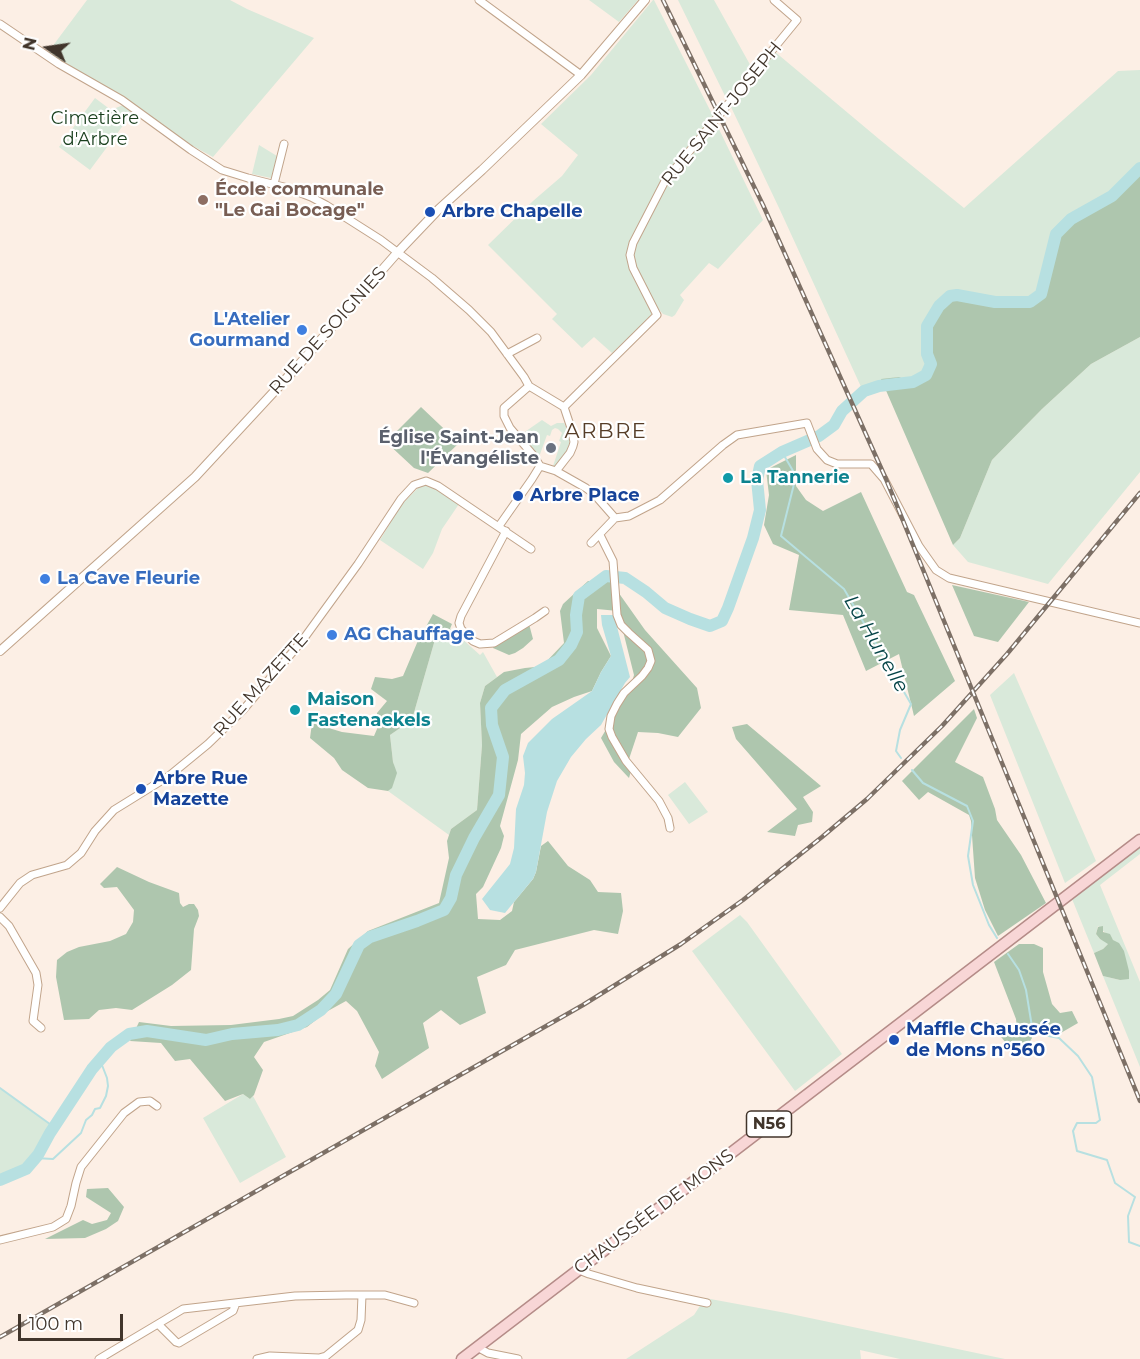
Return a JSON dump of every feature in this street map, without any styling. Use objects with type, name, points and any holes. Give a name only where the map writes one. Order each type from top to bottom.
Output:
[{"type":"main road","name":"CHAUSSÉE DE MONS","points":[[462,1359],[1140,840]]},
{"type":"street","points":[[479,0],[581,75]]},
{"type":"street","name":"RUE DE SOIGNIES","points":[[0,651],[195,477],[296,368],[397,253],[581,75],[645,0]]},
{"type":"street","name":"RUE SAINT-JOSEPH","points":[[564,407],[657,315],[633,268],[630,255],[633,243],[665,182],[797,20],[774,0]]},
{"type":"street","points":[[0,24],[59,64],[122,100],[211,164],[237,175],[296,190],[320,201],[432,278],[491,332],[529,386],[564,407],[574,442],[570,453],[556,471]]},
{"type":"street","points":[[274,184],[284,144]]},
{"type":"street","points":[[507,354],[537,338]]},
{"type":"street","points":[[529,386],[504,408],[503,414],[510,428],[540,466],[556,471],[586,488],[615,518]]},
{"type":"street","points":[[591,543],[615,518],[629,516],[660,500],[737,435],[807,423],[817,449],[827,460],[837,464],[872,464],[884,479],[920,546],[936,570],[949,578],[1140,623]]},
{"type":"street","points":[[531,549],[499,526],[540,466]]},
{"type":"street","name":"RUE MAZETTE","points":[[0,908],[20,883],[32,875],[67,865],[81,853],[95,831],[114,810],[169,776],[208,744],[243,710],[302,641],[358,564],[401,499],[414,485],[426,481],[438,486],[499,526]]},
{"type":"street","points":[[506,531],[461,616],[459,622],[461,629],[473,641],[480,644],[494,643],[545,611]]},
{"type":"street","points":[[600,535],[609,551],[614,569],[617,615],[621,625],[648,650],[651,661],[642,676],[620,699],[611,716],[609,729],[626,761],[658,801],[668,818],[670,828]]},
{"type":"street","points":[[0,917],[9,926],[36,974],[38,985],[33,1020],[40,1028]]},
{"type":"street","points":[[0,1240],[53,1227],[66,1219],[81,1167],[124,1113],[139,1102],[150,1101],[156,1106]]},
{"type":"street","points":[[579,1270],[637,1288],[707,1303]]},
{"type":"street","points":[[257,1359],[270,1356],[319,1359],[326,1356],[358,1330],[362,1295]]},
{"type":"street","points":[[99,1359],[183,1309],[296,1296],[385,1296],[414,1303]]},
{"type":"street","points":[[158,1324],[179,1343],[233,1311],[236,1303]]},
{"type":"street","points":[[477,1347],[488,1353],[519,1359]]},
{"type":"green space","points":[[87,0],[230,0],[314,38],[213,157],[162,129],[46,55]]},
{"type":"green space","points":[[589,0],[638,0],[619,22]]},
{"type":"green space","points":[[653,0],[714,118],[665,176],[628,252],[651,309],[651,315],[612,353],[594,337],[582,348],[552,319],[557,314],[488,245],[562,176],[578,155],[541,124],[591,75]]},
{"type":"green space","points":[[678,0],[714,0],[753,70],[727,100]]},
{"type":"green space","points":[[774,51],[964,208],[1118,71],[1140,70],[1140,165],[1111,194],[1070,218],[1055,234],[1040,294],[1030,301],[996,301],[957,293],[944,295],[925,327],[922,338],[929,364],[925,374],[911,381],[899,377],[881,380],[883,383],[862,389],[730,105]]},
{"type":"green space","name":"Cimetière d'Arbre","points":[[95,98],[111,110],[123,105],[133,112],[90,170],[59,147]]},
{"type":"green space","points":[[716,123],[763,220],[718,269],[709,263],[680,295],[684,300],[672,317],[663,314],[655,305],[634,263],[634,247],[664,187]]},
{"type":"green space","points":[[259,145],[277,156],[271,178],[252,174]]},
{"type":"green space","points":[[1140,168],[1140,337],[1091,364],[1042,409],[992,460],[960,538],[953,545],[881,379],[899,377],[913,382],[926,375],[931,364],[922,339],[925,327],[939,302],[961,297],[993,303],[1030,302],[1040,294],[1056,234],[1071,219],[1112,195]]},
{"type":"green space","points":[[1140,337],[1140,472],[1048,584],[968,562],[953,545],[960,538],[992,460],[1042,409],[1091,364]]},
{"type":"green space","points":[[421,407],[459,443],[428,473],[414,468],[386,442]]},
{"type":"green space","points":[[542,420],[551,426],[564,423],[569,433],[570,445],[555,466],[553,466],[562,433],[558,429],[552,430],[550,436],[547,435],[539,457],[519,436]]},
{"type":"green space","points":[[796,455],[796,486],[806,500],[823,511],[861,492],[907,592],[914,595],[955,681],[914,716],[899,654],[866,671],[843,615],[789,610],[799,555],[773,544],[764,525],[769,495],[766,470]]},
{"type":"green space","points":[[421,485],[429,485],[459,504],[442,529],[433,553],[423,569],[380,540],[401,505]]},
{"type":"green space","points":[[588,581],[611,582],[645,630],[697,688],[701,708],[678,737],[638,732],[629,759],[633,764],[629,778],[614,762],[601,738],[630,689],[634,675],[618,611],[597,609],[597,628],[611,656],[592,691],[552,707],[521,734],[518,760],[500,826],[504,836],[501,848],[483,887],[476,894],[478,919],[500,920],[512,911],[514,902],[533,879],[541,846],[548,841],[568,866],[590,880],[598,892],[621,893],[623,911],[618,934],[594,930],[515,950],[506,965],[477,977],[486,1013],[460,1025],[441,1010],[423,1023],[429,1048],[382,1079],[375,1066],[379,1052],[357,1011],[346,1001],[326,1012],[307,1027],[264,1042],[254,1057],[263,1070],[254,1095],[250,1099],[243,1094],[225,1101],[190,1059],[175,1061],[161,1043],[130,1041],[139,1022],[171,1026],[231,1025],[293,1016],[330,990],[348,949],[368,931],[439,903],[449,858],[447,841],[451,829],[477,810],[482,745],[480,703],[485,686],[504,672],[544,664],[564,643],[560,611],[563,604]]},
{"type":"green space","points":[[952,585],[1029,602],[998,642],[974,636]]},
{"type":"green space","points":[[433,614],[452,624],[447,636],[436,636],[413,716],[390,735],[393,762],[397,773],[392,788],[388,791],[368,788],[342,770],[334,758],[310,738],[312,723],[342,732],[374,736],[377,729],[377,713],[387,701],[371,689],[375,677],[392,679],[403,676]]},
{"type":"green space","points":[[529,624],[533,639],[523,648],[509,655],[493,648],[494,645]]},
{"type":"green space","points":[[450,628],[480,655],[483,652],[497,677],[485,686],[480,703],[482,745],[477,810],[451,829],[449,835],[388,791],[392,787],[396,774],[390,735],[413,716],[436,636],[447,636]]},
{"type":"green space","points":[[1014,673],[1096,861],[1065,883],[990,695]]},
{"type":"green space","points":[[974,709],[977,718],[955,762],[983,777],[997,820],[1021,855],[1046,903],[998,936],[985,910],[975,878],[969,815],[928,792],[919,800],[902,781]]},
{"type":"green space","points":[[747,724],[821,786],[803,797],[813,812],[812,822],[798,825],[795,836],[767,832],[797,809],[736,739],[732,727]]},
{"type":"green space","points":[[685,782],[708,812],[689,824],[668,795]]},
{"type":"green space","points":[[1140,847],[1140,854],[1100,885],[1140,982],[1140,1067],[1103,976],[1120,980],[1113,940],[1098,926],[1096,934],[1100,939],[1109,943],[1094,953],[1072,899]]},
{"type":"green space","points":[[117,867],[179,893],[183,907],[194,904],[199,916],[194,929],[191,970],[132,1010],[116,1008],[99,1010],[89,1019],[64,1020],[56,977],[57,960],[67,952],[79,947],[110,941],[126,934],[133,922],[134,910],[117,887],[104,888],[100,884]]},
{"type":"green space","points":[[740,915],[842,1054],[795,1091],[692,951]]},
{"type":"green space","points":[[1103,926],[1103,932],[1110,934],[1124,951],[1129,979],[1120,980],[1103,976],[1094,953],[1108,944],[1096,934],[1098,927]]},
{"type":"green space","points":[[1019,944],[1034,944],[1043,948],[1043,972],[1052,1004],[1060,1013],[1072,1011],[1078,1023],[1059,1034],[1047,1033],[1031,1025],[1032,1038],[1029,1043],[1011,1050],[999,1034],[996,1023],[1002,1023],[1006,1029],[1012,1030],[1017,1028],[1016,1019],[994,962]]},
{"type":"green space","points":[[0,1088],[54,1127],[38,1155],[26,1169],[0,1180]]},
{"type":"green space","points":[[243,1094],[250,1099],[253,1096],[286,1157],[240,1183],[203,1118]]},
{"type":"green space","points":[[108,1188],[124,1207],[118,1221],[85,1238],[45,1239],[83,1220],[92,1224],[107,1220],[111,1213],[86,1197],[87,1189]]},
{"type":"green space","points":[[705,1298],[1005,1359],[900,1359],[860,1350],[861,1359],[626,1359],[694,1315]]},
{"type":"water","points":[[601,615],[614,615],[630,677],[601,725],[571,757],[557,781],[547,812],[533,879],[505,913],[490,910],[482,899],[510,864],[514,848],[516,809],[524,785],[523,756],[528,743],[552,719],[592,691],[611,656]]},
{"type":"waterway","points":[[0,1180],[26,1169],[38,1155],[92,1069],[111,1047],[129,1034],[147,1031],[206,1040],[298,1025],[321,1010],[336,994],[359,945],[370,937],[444,910],[451,898],[456,875],[499,795],[503,757],[492,725],[491,708],[505,690],[559,660],[571,645],[577,632],[576,615],[579,596],[606,576],[625,578],[665,608],[710,626],[722,621],[753,538],[760,510],[757,480],[760,466],[782,452],[819,436],[834,425],[842,411],[864,391],[879,386],[913,382],[926,375],[931,364],[927,354],[927,326],[939,306],[950,296],[957,295],[995,302],[1030,302],[1041,294],[1056,234],[1071,219],[1112,196],[1140,168]]},
{"type":"waterway","name":"La Hunelle","points":[[782,452],[796,476],[781,536],[844,589],[911,704],[900,730],[896,751],[901,758]]},
{"type":"waterway","name":"La Hunelle","points":[[912,770],[923,783],[967,806],[973,821],[968,856],[973,885],[989,925],[997,938]]},
{"type":"waterway","name":"La Hunelle","points":[[1008,954],[1019,970],[1026,990],[1033,1033],[1059,1038],[1078,1056],[1092,1077],[1100,1120],[1096,1123],[1077,1123],[1073,1131],[1077,1151],[1107,1160],[1115,1183],[1135,1197],[1128,1216],[1129,1242],[1140,1246]]},
{"type":"waterway","points":[[35,1158],[53,1159],[81,1133],[86,1120],[95,1109],[100,1108],[108,1086],[100,1060]]},
{"type":"waterway","points":[[0,1088],[54,1127]]},
{"type":"railway","points":[[663,0],[763,205],[886,479],[1140,1101]]},
{"type":"railway","points":[[0,1337],[583,1005],[681,944],[743,900],[867,799],[942,726],[1007,654],[1140,493]]},
{"type":"place","name":"École communale \"Le Gai Bocage\"","points":[[203,200]]},
{"type":"place","name":"Arbre Chapelle","points":[[430,212]]},
{"type":"place","name":"L'Atelier Gourmand","points":[[302,330]]},
{"type":"place","name":"Église Saint-Jean l'Évangéliste","points":[[551,448]]},
{"type":"place","name":"La Tannerie","points":[[728,478]]},
{"type":"place","name":"Arbre Place","points":[[518,496]]},
{"type":"place","name":"La Cave Fleurie","points":[[45,579]]},
{"type":"place","name":"AG Chauffage","points":[[332,635]]},
{"type":"place","name":"Maison Fastenaekels","points":[[295,710]]},
{"type":"place","name":"Arbre Rue Mazette","points":[[141,789]]},
{"type":"place","name":"Maffle Chaussée de Mons n°560","points":[[894,1040]]},
{"type":"district","name":"ARBRE","points":[[606,432]]}]
